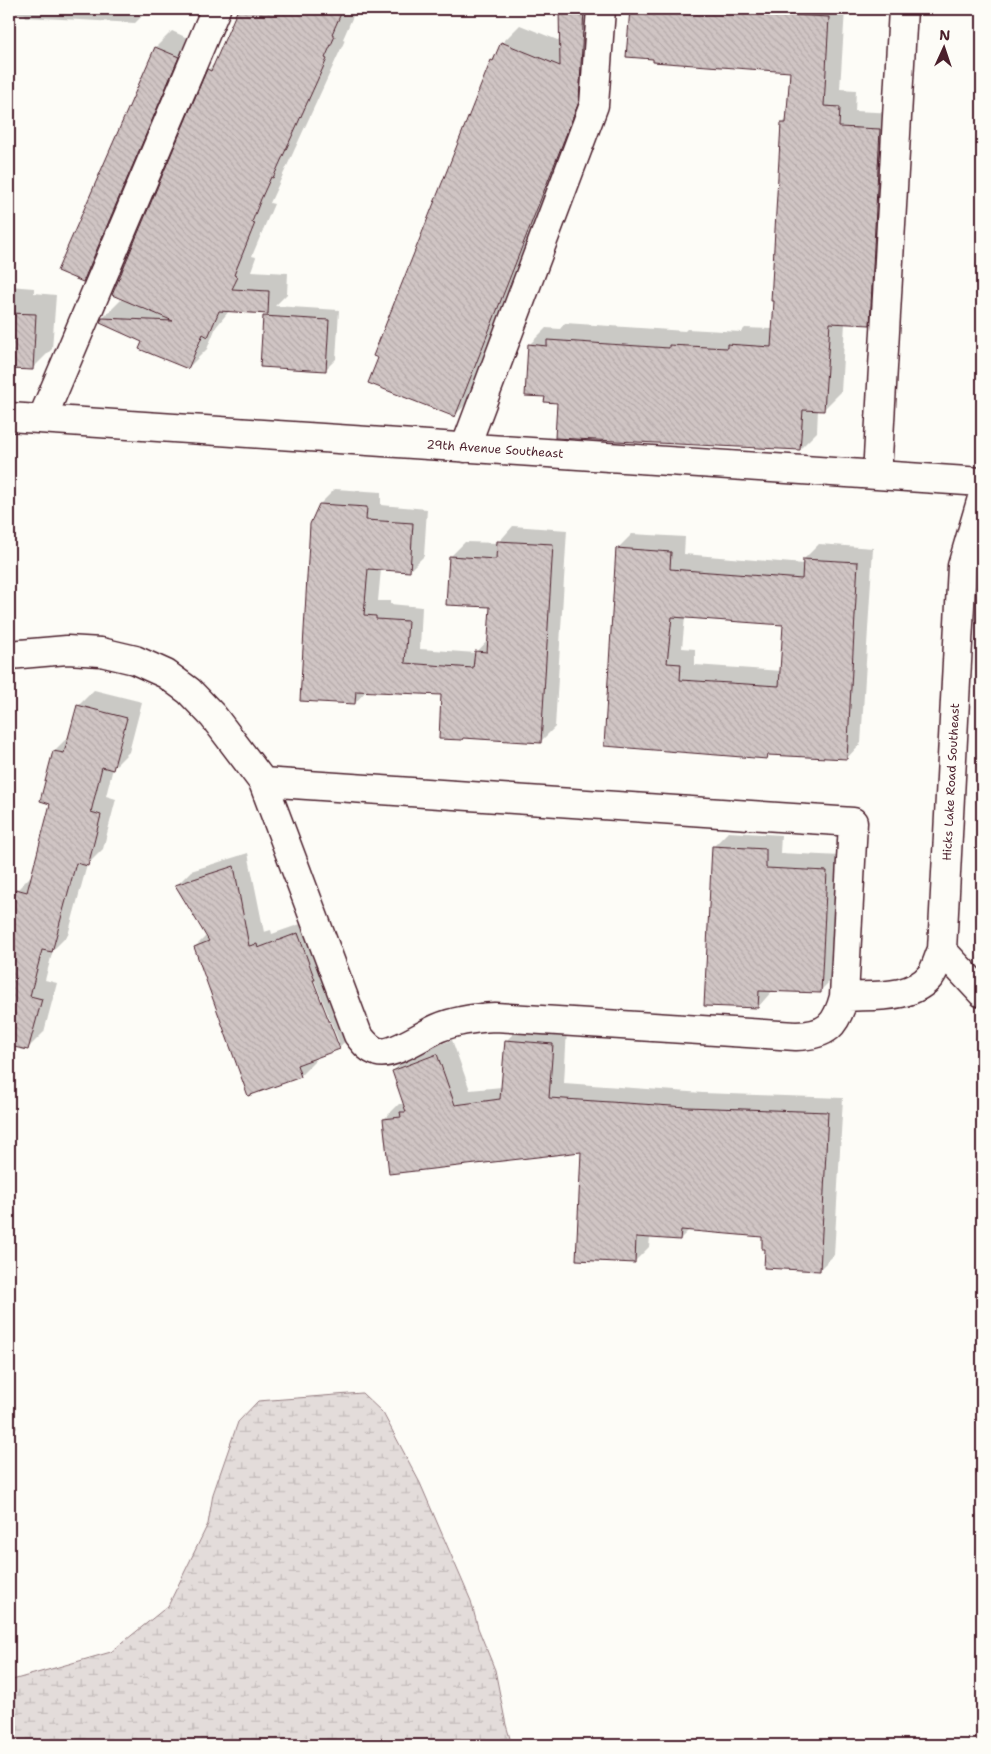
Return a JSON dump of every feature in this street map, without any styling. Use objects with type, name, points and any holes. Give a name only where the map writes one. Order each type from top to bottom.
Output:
[{"type":"street","points":[[42,420],[216,9]]},
{"type":"street","points":[[464,448],[594,105],[601,9]]},
{"type":"street","points":[[877,475],[903,9]]},
{"type":"street","name":"29th Avenue Southeast","points":[[9,417],[982,482]]},
{"type":"street","name":"Hicks Lake Road Southeast","points":[[844,997],[902,994],[919,987],[932,974],[942,950],[962,566],[982,498]]},
{"type":"street","points":[[9,655],[67,650],[101,652],[135,660],[166,674],[189,691],[213,716],[264,782],[358,1035],[368,1048],[380,1053],[392,1051],[439,1028],[468,1018],[495,1017],[813,1036],[828,1029],[839,1016],[844,997],[853,822],[264,782]]},
{"type":"street","points":[[942,950],[982,993]]},
{"type":"green space","points":[[362,1393],[383,1413],[420,1483],[471,1601],[478,1628],[495,1670],[512,1745],[9,1745],[9,1681],[111,1652],[168,1606],[208,1524],[213,1494],[238,1422],[258,1401]]},
{"type":"building","points":[[238,9],[343,9],[332,34],[335,36],[325,58],[327,59],[273,178],[271,177],[261,199],[252,222],[255,223],[234,275],[238,277],[232,289],[269,291],[268,314],[219,311],[208,337],[203,334],[188,369],[139,349],[142,342],[100,323],[102,318],[173,321],[112,295],[207,69],[211,71]]},
{"type":"building","points":[[559,9],[584,9],[579,102],[455,417],[368,383],[378,358],[373,356],[491,60],[493,61],[501,42],[560,66]]},
{"type":"building","points":[[630,9],[681,9],[829,17],[824,106],[840,107],[839,127],[880,129],[870,325],[830,323],[824,411],[803,410],[800,450],[555,438],[557,403],[544,402],[545,397],[525,396],[528,344],[547,346],[547,340],[669,348],[669,345],[727,348],[727,344],[771,347],[774,301],[771,301],[781,123],[786,123],[790,72],[653,62],[653,59],[626,57]]},
{"type":"building","points":[[155,47],[179,57],[83,282],[57,271]]},
{"type":"building","points":[[9,313],[36,314],[33,370],[9,369]]},
{"type":"building","points":[[263,316],[329,320],[326,371],[260,367]]},
{"type":"building","points":[[319,504],[367,507],[366,520],[413,523],[410,572],[368,569],[364,615],[376,616],[376,619],[408,621],[405,663],[473,668],[475,651],[487,652],[490,607],[446,605],[449,556],[496,559],[497,541],[553,544],[541,743],[463,738],[462,740],[439,739],[441,695],[356,691],[355,704],[300,701],[310,524]]},
{"type":"building","points":[[616,548],[671,552],[670,569],[802,579],[803,559],[858,562],[847,759],[768,755],[767,759],[604,746]],"holes":[[[672,617],[783,625],[779,686],[680,680],[681,664],[667,663]]]},
{"type":"building","points":[[77,705],[127,718],[113,770],[102,767],[91,812],[101,815],[88,866],[76,863],[52,952],[42,950],[30,996],[42,999],[28,1050],[9,1046],[9,917],[16,889],[27,892],[50,804],[40,801],[53,751],[64,753]]},
{"type":"building","points":[[712,846],[766,849],[766,868],[827,871],[821,993],[759,991],[758,1008],[704,1006]]},
{"type":"building","points":[[234,866],[249,946],[257,944],[258,948],[298,933],[315,980],[313,980],[340,1049],[297,1065],[301,1077],[248,1096],[194,947],[209,941],[175,885]]},
{"type":"building","points":[[505,1040],[553,1044],[549,1098],[687,1107],[828,1112],[820,1271],[764,1268],[765,1249],[762,1249],[762,1237],[681,1230],[680,1240],[636,1237],[635,1263],[576,1260],[581,1152],[389,1174],[383,1119],[401,1117],[400,1112],[406,1112],[392,1071],[437,1054],[455,1105],[500,1099]]}]
